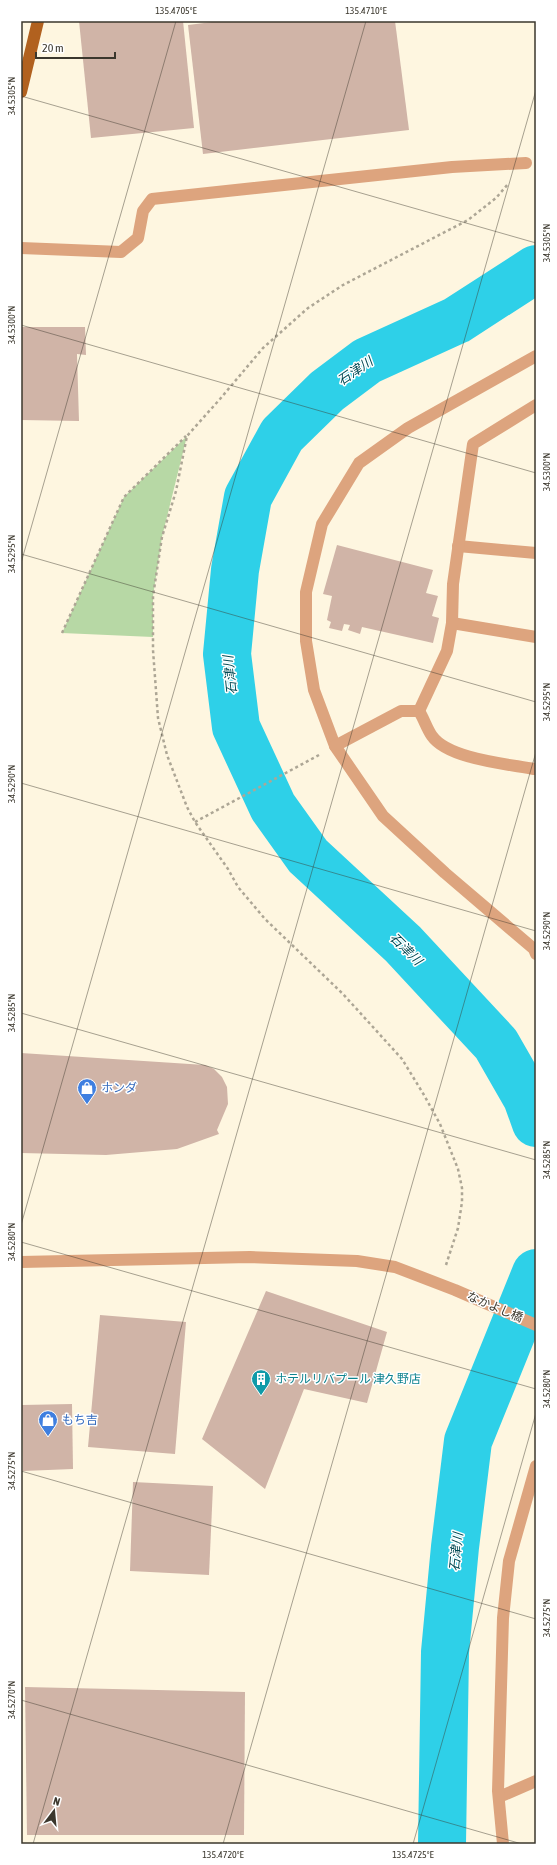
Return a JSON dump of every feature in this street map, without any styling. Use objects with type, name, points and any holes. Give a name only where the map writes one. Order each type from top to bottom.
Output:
[{"type":"main road","points":[[21,92],[38,21]]},
{"type":"street","points":[[21,248],[121,252],[138,238],[143,210],[152,199],[452,167],[526,163]]},
{"type":"street","points":[[536,356],[408,428],[359,463],[322,524],[306,592],[306,641],[314,690],[335,746],[383,816],[445,873],[534,949],[536,954]]},
{"type":"street","points":[[420,711],[447,651],[452,623],[453,584],[473,444],[536,405]]},
{"type":"street","points":[[458,546],[536,553]]},
{"type":"street","points":[[452,623],[536,637]]},
{"type":"street","points":[[335,746],[401,711],[420,711]]},
{"type":"street","points":[[420,711],[433,737],[445,749],[481,760],[534,769]]},
{"type":"street","name":"なかよし橋","points":[[21,1262],[250,1257],[357,1261],[395,1267],[455,1290],[536,1325]]},
{"type":"street","points":[[503,1844],[498,1797],[503,1618],[508,1561],[536,1466]]},
{"type":"street","points":[[498,1797],[536,1781]]},
{"type":"path","points":[[62,633],[124,497],[187,436]]},
{"type":"path","points":[[194,822],[322,753]]},
{"type":"green space","points":[[187,436],[162,537],[153,596],[153,637],[62,633],[124,497]]},
{"type":"building","points":[[79,21],[183,21],[194,128],[91,138]]},
{"type":"building","points":[[220,21],[395,21],[409,130],[203,154],[188,25]]},
{"type":"building","points":[[21,327],[85,327],[86,355],[77,354],[79,421],[21,420]]},
{"type":"building","points":[[337,545],[433,570],[426,593],[438,596],[432,616],[439,618],[433,643],[362,627],[360,634],[348,630],[350,625],[344,624],[342,631],[329,628],[331,622],[327,620],[332,596],[323,594]]},
{"type":"building","points":[[21,1053],[205,1065],[214,1069],[222,1077],[227,1087],[228,1104],[217,1130],[219,1134],[177,1149],[106,1155],[21,1153]]},
{"type":"building","name":"ホテルリバプール 津久野店","points":[[266,1291],[387,1332],[367,1403],[304,1389],[265,1489],[202,1439]]},
{"type":"building","points":[[100,1315],[186,1322],[175,1454],[88,1447]]},
{"type":"building","points":[[72,1404],[73,1469],[23,1471],[22,1405]]},
{"type":"building","points":[[133,1482],[213,1486],[209,1575],[130,1571]]},
{"type":"building","points":[[25,1687],[245,1692],[244,1835],[27,1835]]},
{"type":"waterway","name":"石津川","points":[[536,269],[457,320],[367,361],[327,391],[282,435],[248,497],[235,570],[227,654],[236,727],[273,807],[308,856],[403,944],[496,1044],[527,1098],[536,1123]]},
{"type":"waterway","name":"石津川","points":[[442,1844],[445,1652],[455,1547],[468,1441],[536,1273]]},
{"type":"place","name":"ホンダ","points":[[87,1105]]},
{"type":"place","name":"ホテルリバプール 津久野店","points":[[261,1396]]},
{"type":"place","name":"もち吉","points":[[48,1437]]}]
